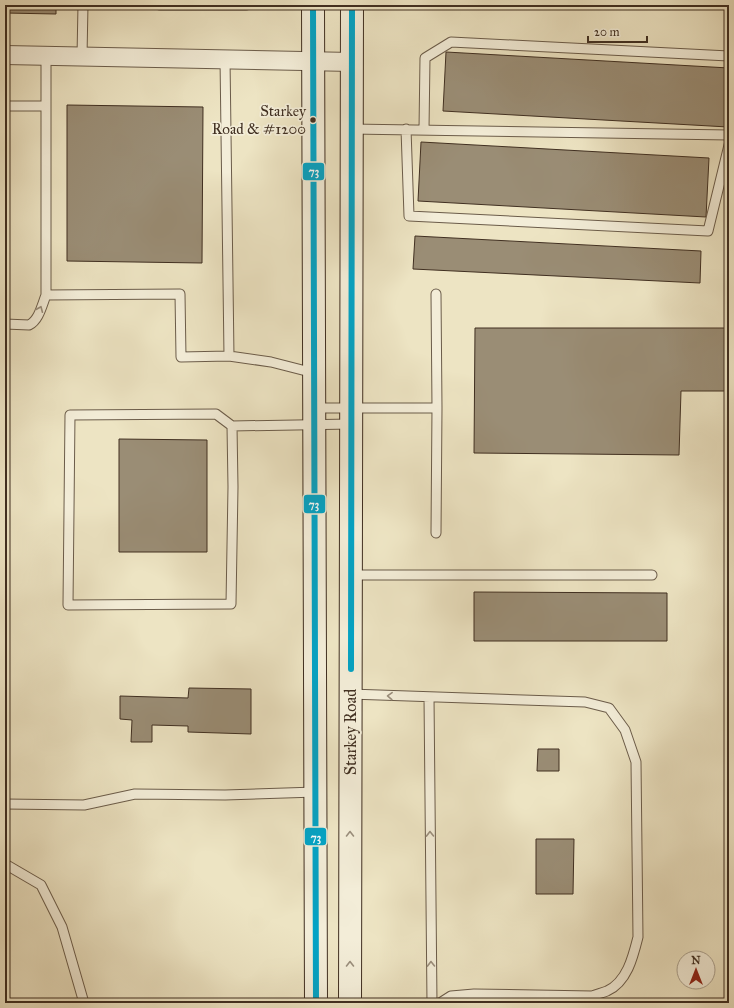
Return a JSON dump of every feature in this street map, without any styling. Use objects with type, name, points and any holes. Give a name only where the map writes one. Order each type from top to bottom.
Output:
[{"type":"main road","points":[[312,5],[316,1003]]},
{"type":"main road","name":"Starkey Road","points":[[350,1003],[352,5]]},
{"type":"street","points":[[5,55],[352,62]]},
{"type":"lane","points":[[82,56],[84,5]]},
{"type":"lane","points":[[160,5],[246,5]]},
{"type":"lane","points":[[424,129],[425,58],[451,42],[729,56]]},
{"type":"lane","points":[[5,324],[32,323],[37,317],[46,295],[46,56]]},
{"type":"lane","points":[[225,59],[230,356]]},
{"type":"lane","points":[[5,106],[46,106]]},
{"type":"lane","points":[[351,128],[729,135]]},
{"type":"lane","points":[[406,128],[409,216],[708,231],[729,146]]},
{"type":"lane","points":[[46,295],[180,294],[181,357],[230,356],[271,362],[314,373]]},
{"type":"lane","points":[[436,294],[436,533]]},
{"type":"lane","points":[[232,426],[233,487],[231,604],[68,605],[70,415],[216,414],[232,426],[314,416],[351,416],[437,408]]},
{"type":"lane","points":[[314,416],[351,416]]},
{"type":"lane","points":[[351,575],[652,575]]},
{"type":"lane","points":[[350,694],[585,702],[610,708],[625,730],[636,762],[638,937],[632,962],[621,980],[608,990],[592,996],[474,994],[450,996],[440,1003]]},
{"type":"lane","points":[[429,697],[432,1003]]},
{"type":"lane","points":[[5,804],[84,805],[135,794],[225,795],[316,792]]},
{"type":"lane","points":[[5,864],[41,886],[62,926],[84,1003]]},
{"type":"building","points":[[5,5],[56,5],[56,14],[5,13]]},
{"type":"building","points":[[446,52],[729,68],[728,127],[443,111]]},
{"type":"building","points":[[67,105],[203,107],[202,263],[67,261]]},
{"type":"building","points":[[421,142],[709,158],[706,217],[418,201]]},
{"type":"building","points":[[415,236],[701,251],[700,283],[413,269]]},
{"type":"building","points":[[475,328],[729,328],[729,391],[681,391],[679,455],[474,453]]},
{"type":"building","points":[[119,439],[207,440],[207,552],[119,552]]},
{"type":"building","points":[[474,592],[667,593],[667,641],[474,641]]},
{"type":"building","points":[[189,688],[251,689],[251,734],[188,732],[188,726],[152,725],[152,742],[131,742],[132,720],[120,719],[120,696],[188,698]]},
{"type":"building","points":[[538,749],[559,749],[559,771],[537,771]]},
{"type":"building","points":[[536,839],[574,839],[573,894],[536,894]]},
{"type":"transit line","name":"73","points":[[313,5],[316,1003]]},
{"type":"transit line","name":"73","points":[[351,669],[352,5]]},
{"type":"place","name":"Starkey Road & #1200","points":[[313,120]]}]
